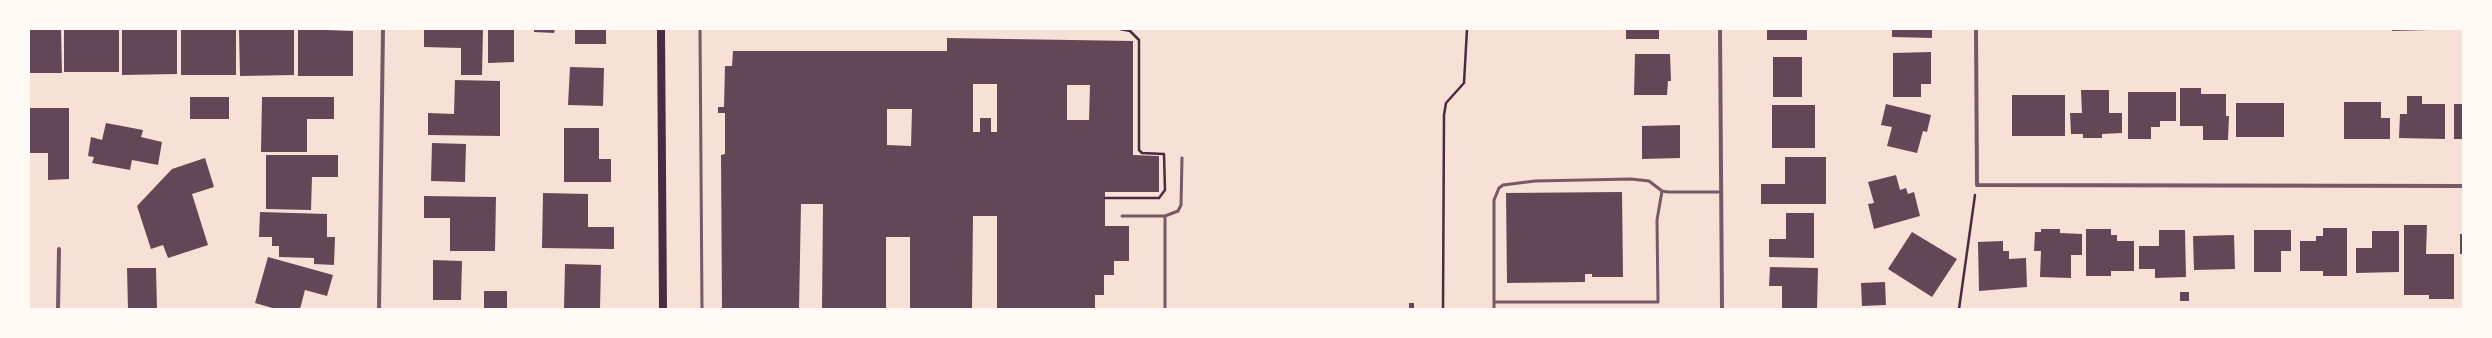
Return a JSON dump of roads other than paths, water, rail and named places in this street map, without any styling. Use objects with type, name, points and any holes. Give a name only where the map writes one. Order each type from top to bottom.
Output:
[{"type":"main road","points":[[661,29],[663,309]]},
{"type":"street","points":[[379,309],[382,29]]},
{"type":"street","points":[[1720,29],[1722,309]]},
{"type":"street","points":[[1976,29],[1976,185],[2463,186]]},
{"type":"street","points":[[58,309],[59,249]]},
{"type":"lane","points":[[700,29],[702,309]]},
{"type":"lane","points":[[1122,216],[1165,216],[1178,211],[1181,205],[1182,158]]},
{"type":"lane","points":[[1494,309],[1494,200],[1499,188],[1504,185],[1536,181],[1631,179],[1649,181],[1662,191],[1721,192]]},
{"type":"lane","points":[[1494,302],[1658,302],[1657,220],[1662,191]]},
{"type":"lane","points":[[1165,216],[1165,309]]}]
